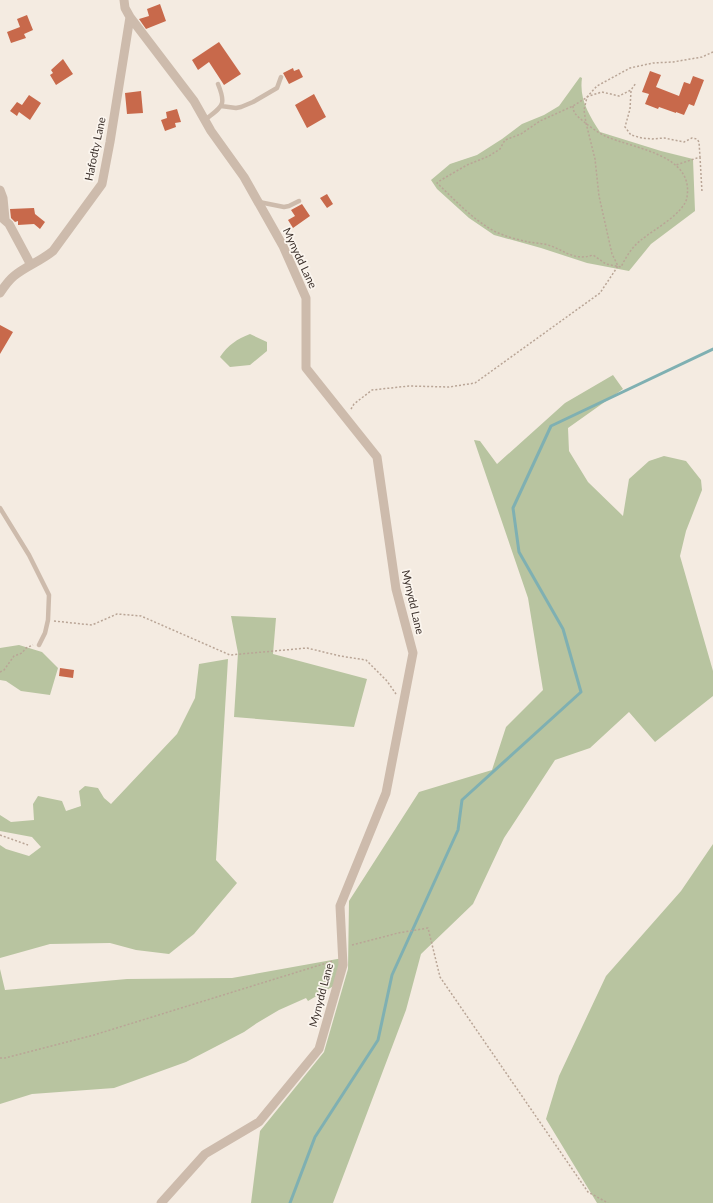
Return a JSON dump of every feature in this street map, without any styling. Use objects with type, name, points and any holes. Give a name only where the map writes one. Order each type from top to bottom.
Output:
[{"type":"street","name":"Mynydd Lane","points":[[124,0],[125,8],[130,17],[194,102],[211,131],[244,176],[283,246],[306,298],[306,368],[377,457],[396,589],[413,653],[386,793],[340,906],[343,965],[319,1049],[259,1122],[205,1154],[161,1203]]},
{"type":"street","name":"Hafodty Lane","points":[[0,293],[14,276],[44,258],[52,251],[102,184],[130,17]]},
{"type":"street","points":[[0,190],[3,198],[2,218],[9,224],[31,265]]},
{"type":"lane","points":[[221,106],[236,108],[253,102],[277,88],[280,76]]},
{"type":"lane","points":[[205,120],[221,106],[224,97],[218,84]]},
{"type":"lane","points":[[258,201],[284,207],[299,201]]},
{"type":"lane","points":[[0,508],[49,595],[48,620],[45,633],[39,645]]},
{"type":"path","points":[[618,266],[612,254],[599,196],[595,159],[584,110],[587,97],[597,86],[630,68],[653,63],[673,62],[702,56],[713,52]]},
{"type":"path","points":[[618,266],[606,264],[593,256],[584,258],[564,253],[545,244],[530,242],[495,231],[477,220],[438,183],[467,165],[489,156],[500,149],[505,140],[521,134],[540,121],[573,106],[587,97],[602,92],[618,96],[631,90],[636,83]]},
{"type":"path","points":[[631,90],[631,104],[625,127],[631,135],[652,139],[664,138],[684,142],[692,138],[697,139],[699,142],[702,192]]},
{"type":"path","points":[[347,420],[354,404],[372,390],[408,386],[449,387],[475,383],[600,293],[618,266],[621,266],[640,241],[668,222],[687,201],[689,187],[685,175],[676,165],[661,156],[605,136],[586,123],[573,111],[573,106]]},
{"type":"path","points":[[676,165],[700,157]]},
{"type":"path","points":[[48,620],[92,625],[117,614],[141,616],[230,655],[307,648],[340,656],[366,660],[387,681],[403,706]]},
{"type":"path","points":[[0,672],[4,670],[14,656],[22,653],[26,648],[32,645],[39,645]]},
{"type":"path","points":[[0,835],[28,845]]},
{"type":"path","points":[[342,948],[398,933],[428,928],[440,977],[588,1192],[608,1203]]},
{"type":"path","points":[[0,1058],[94,1035],[343,958]]},
{"type":"green space","points":[[580,77],[582,78],[581,86],[583,100],[600,132],[661,151],[693,159],[695,211],[651,244],[629,271],[587,263],[494,235],[469,218],[437,189],[431,180],[450,164],[477,155],[522,124],[544,115],[559,106]]},
{"type":"green space","points":[[250,334],[267,342],[267,351],[250,365],[230,367],[220,357],[233,343]]},
{"type":"green space","points":[[613,375],[623,389],[568,428],[569,451],[588,482],[623,516],[629,479],[649,461],[664,456],[686,461],[701,480],[702,490],[686,531],[680,556],[713,671],[713,696],[655,742],[629,712],[590,748],[555,760],[504,838],[473,904],[421,954],[406,1010],[333,1203],[251,1203],[260,1131],[324,1052],[348,969],[349,901],[419,792],[492,770],[506,727],[543,690],[528,598],[474,440],[480,441],[497,464],[565,403]]},
{"type":"green space","points":[[231,616],[276,618],[273,654],[367,679],[354,727],[234,717],[238,653]]},
{"type":"green space","points":[[19,645],[42,652],[58,668],[50,695],[21,691],[6,681],[0,680],[0,648]]},
{"type":"green space","points":[[228,659],[216,860],[237,883],[194,934],[169,954],[136,950],[110,943],[50,944],[0,958],[0,845],[6,849],[29,856],[41,847],[32,837],[0,831],[0,815],[11,822],[34,820],[33,804],[38,796],[62,801],[66,811],[81,806],[79,791],[85,786],[98,788],[104,798],[111,804],[177,734],[195,698],[199,664]]},
{"type":"green space","points":[[713,844],[713,1203],[597,1203],[546,1119],[559,1076],[606,976],[681,891]]},
{"type":"green space","points":[[343,958],[337,984],[308,1001],[306,998],[279,1010],[244,1032],[186,1062],[114,1088],[32,1094],[0,1104],[0,969],[5,990],[127,979],[232,978]]},
{"type":"building","points":[[160,4],[166,21],[146,29],[139,19],[149,16],[147,9]]},
{"type":"building","points":[[27,15],[33,30],[24,34],[26,38],[11,43],[7,32],[20,27],[17,19]]},
{"type":"building","points":[[219,42],[241,74],[224,85],[209,62],[198,70],[192,60]]},
{"type":"building","points":[[63,59],[73,74],[56,85],[50,75],[53,73],[51,70]]},
{"type":"building","points":[[293,68],[294,71],[299,69],[303,77],[289,84],[283,73]]},
{"type":"building","points":[[650,71],[661,75],[656,87],[679,96],[684,82],[690,84],[693,76],[704,80],[694,106],[689,104],[684,115],[659,107],[658,109],[645,104],[649,94],[642,92]]},
{"type":"building","points":[[141,91],[143,113],[127,114],[125,93]]},
{"type":"building","points":[[314,94],[326,117],[307,128],[295,105]]},
{"type":"building","points":[[29,95],[41,103],[30,120],[19,112],[17,116],[10,111],[17,102],[22,105]]},
{"type":"building","points":[[177,109],[181,122],[175,123],[176,127],[165,131],[161,120],[167,118],[166,112]]},
{"type":"building","points":[[327,194],[333,204],[327,208],[320,198]]},
{"type":"building","points":[[302,204],[310,216],[293,228],[288,220],[295,216],[291,210]]},
{"type":"building","points":[[34,208],[35,214],[45,222],[40,229],[34,224],[18,225],[18,221],[15,222],[11,218],[10,209]]},
{"type":"building","points":[[0,325],[13,332],[0,354]]},
{"type":"building","points":[[60,668],[74,670],[73,678],[59,676]]},
{"type":"waterway","points":[[290,1203],[315,1137],[378,1040],[392,975],[458,830],[462,800],[581,692],[563,629],[519,552],[513,508],[551,426],[713,349]]}]
